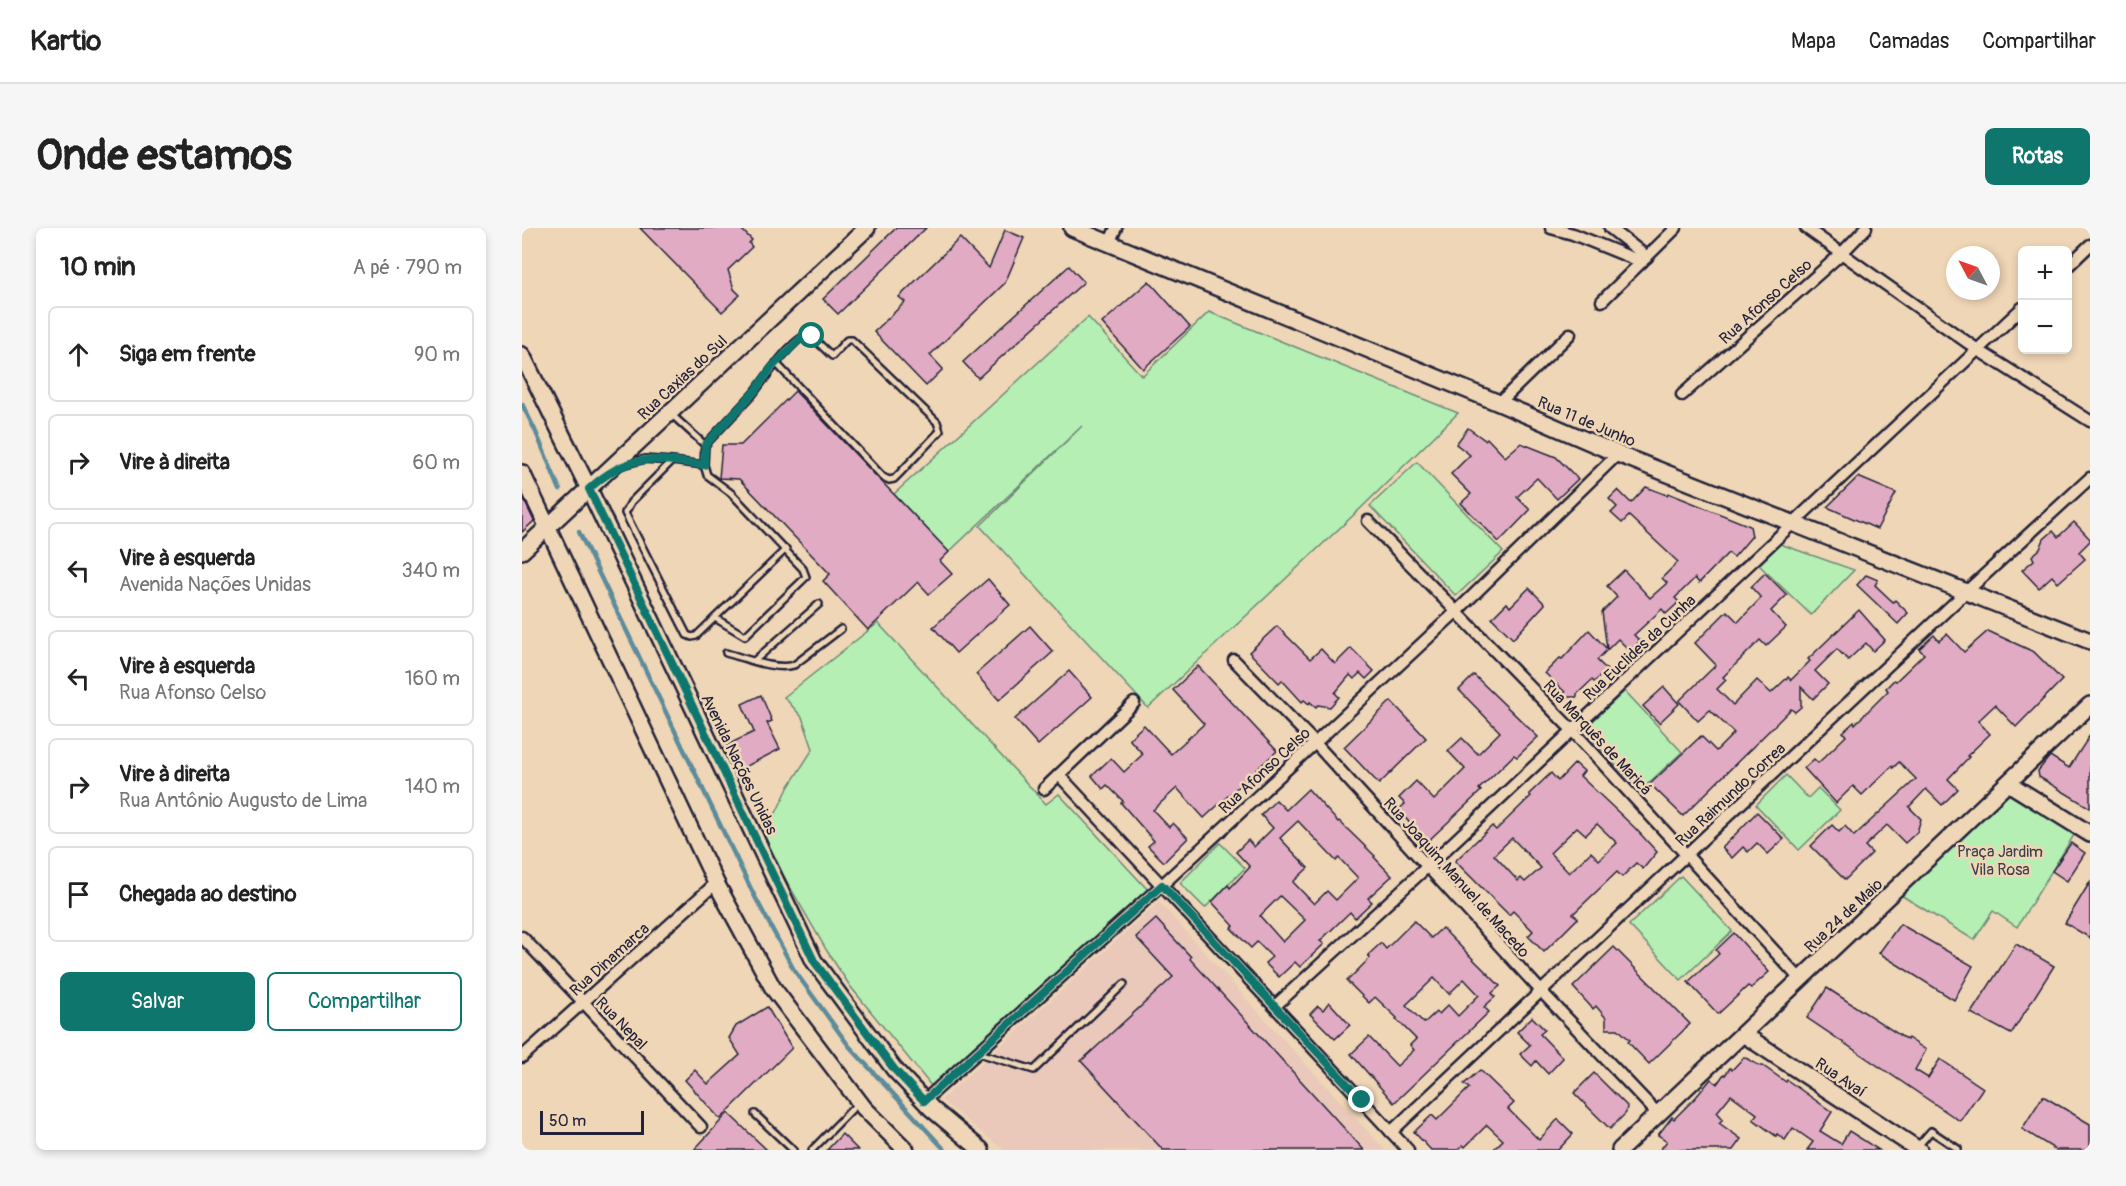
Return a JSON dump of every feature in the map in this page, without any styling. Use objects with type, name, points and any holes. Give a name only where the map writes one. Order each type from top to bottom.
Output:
[{"type":"street","name":"Rua Caxias do Sul","points":[[522,551],[867,228]]},
{"type":"street","name":"Rua 11 de Junho","points":[[1072,228],[1618,454],[2090,641]]},
{"type":"street","points":[[1109,243],[1116,228]]},
{"type":"street","points":[[1551,228],[1574,231],[1645,259]]},
{"type":"street","points":[[1610,228],[1645,259]]},
{"type":"street","points":[[1602,301],[1676,228]]},
{"type":"street","points":[[1806,228],[1978,350],[2090,421]]},
{"type":"street","name":"Rua Afonso Celso","points":[[1682,395],[1841,254],[1866,228]]},
{"type":"street","points":[[2072,261],[2090,245]]},
{"type":"street","name":"Rua Euclides da Cunha","points":[[1275,1006],[1427,867],[2018,312]]},
{"type":"street","points":[[1499,403],[1570,334]]},
{"type":"street","name":"Avenida Nações Unidas","points":[[522,355],[589,489],[814,961],[894,1069],[924,1101],[981,1150]]},
{"type":"street","name":"Rua Afonso Celso","points":[[924,1101],[1315,743],[1618,454]]},
{"type":"street","points":[[522,473],[716,883],[773,988],[860,1102],[906,1150]]},
{"type":"street","name":"Rua Raimundo Correa","points":[[1391,1132],[2090,478]]},
{"type":"street","name":"Rua Marquês de Maricá","points":[[1368,521],[1572,730],[1800,979]]},
{"type":"street","name":"Rua Joaquim Manuel de Macedo","points":[[1234,660],[1315,743],[1541,991],[1658,1114]]},
{"type":"street","points":[[1044,789],[1134,703]]},
{"type":"street","name":"Rua 24 de Maio","points":[[1620,1150],[2090,705]]},
{"type":"street","points":[[1059,775],[1408,1150]]},
{"type":"street","points":[[2008,783],[2090,834]]},
{"type":"street","name":"Rua Dinamarca","points":[[522,1057],[716,883]]},
{"type":"street","name":"Rua Nepal","points":[[522,938],[701,1127]]},
{"type":"street","name":"Rua Avaí","points":[[1743,1034],[1912,1148]]},
{"type":"lane","points":[[715,618],[745,636],[806,577],[803,568],[786,549],[731,493],[707,475],[704,465],[705,445],[755,391],[776,363],[806,334],[812,336],[832,356],[847,340],[850,340],[931,416],[939,425],[940,431],[899,474],[889,480],[776,363]]},
{"type":"lane","points":[[670,413],[705,445]]},
{"type":"lane","points":[[605,474],[624,464],[645,459],[704,465]]},
{"type":"lane","points":[[672,461],[632,502],[626,513],[687,635],[696,636],[786,549]]},
{"type":"lane","points":[[754,661],[819,604]]},
{"type":"lane","points":[[726,653],[787,667],[794,665],[841,629]]},
{"type":"lane","points":[[977,1052],[1035,1070],[1124,984]]},
{"type":"lane","points":[[812,1150],[860,1102]]},
{"type":"lane","points":[[755,1114],[793,1150]]},
{"type":"lane","points":[[1912,1148],[1931,1131],[1959,1148]]},
{"type":"shaded area","points":[[1159,902],[1385,1150],[1004,1150],[941,1100]]},
{"type":"green space","points":[[1209,312],[1458,413],[1359,510],[1148,708],[980,526],[1082,426],[949,552],[894,494],[1088,317],[1142,376]]},
{"type":"green space","points":[[1417,462],[1503,552],[1456,596],[1370,506]]},
{"type":"green space","points":[[1780,544],[1854,570],[1811,615],[1759,565]]},
{"type":"green space","points":[[878,623],[1046,804],[1059,794],[1148,890],[932,1087],[850,986],[827,951],[763,840],[789,786],[813,749],[802,717],[784,697]]},
{"type":"green space","points":[[1625,691],[1682,752],[1640,791],[1583,730]]},
{"type":"green space","points":[[1786,775],[1808,798],[1818,788],[1840,810],[1799,850],[1756,805]]},
{"type":"green space","name":"Praça Jardim Vila Rosa","points":[[2008,783],[2079,827],[2017,927],[1993,911],[1974,940],[1896,892]]},
{"type":"green space","points":[[1220,843],[1245,868],[1205,908],[1180,883]]},
{"type":"green space","points":[[1681,876],[1732,931],[1681,980],[1629,925]]},
{"type":"building","points":[[640,228],[740,228],[752,240],[749,243],[752,247],[728,270],[734,289],[740,295],[722,312]]},
{"type":"building","points":[[896,228],[926,228],[838,314],[823,299]]},
{"type":"building","points":[[1005,230],[1024,238],[1005,283],[930,355],[943,369],[926,386],[874,332],[905,302],[899,297],[960,238],[989,268]]},
{"type":"building","points":[[1069,266],[1084,282],[978,378],[963,362]]},
{"type":"building","points":[[1149,281],[1190,327],[1143,369],[1102,323]]},
{"type":"building","points":[[795,391],[949,552],[940,561],[952,574],[929,594],[918,582],[868,630],[823,581],[830,574],[739,479],[719,478],[722,445],[741,445]]},
{"type":"building","points":[[1468,428],[1485,440],[1487,438],[1505,457],[1521,443],[1556,457],[1578,479],[1557,499],[1537,478],[1517,497],[1530,510],[1499,542],[1461,503],[1471,494],[1451,474],[1470,455],[1456,444]]},
{"type":"building","points":[[1858,477],[1896,493],[1877,529],[1827,507]]},
{"type":"building","points":[[1646,487],[1667,495],[1668,493],[1750,526],[1752,536],[1734,557],[1728,553],[1699,583],[1695,578],[1675,598],[1679,602],[1666,614],[1662,609],[1634,635],[1640,641],[1630,651],[1618,639],[1597,660],[1607,670],[1594,682],[1592,680],[1577,694],[1577,697],[1565,697],[1565,692],[1545,673],[1560,658],[1562,659],[1589,630],[1607,649],[1602,612],[1617,597],[1607,586],[1624,570],[1650,598],[1667,583],[1662,578],[1678,562],[1629,516],[1622,523],[1611,513],[1617,507],[1609,499],[1618,490],[1631,503]]},
{"type":"building","points":[[522,496],[534,521],[522,532]]},
{"type":"building","points":[[2074,522],[2090,539],[2079,552],[2085,559],[2058,583],[2052,576],[2039,588],[2022,570],[2034,560],[2032,556],[2040,549],[2044,539],[2053,531],[2058,537]]},
{"type":"building","points":[[1765,573],[1787,595],[1771,611],[1786,627],[1766,646],[1760,640],[1723,677],[1726,680],[1717,689],[1733,705],[1757,680],[1771,693],[1788,677],[1791,680],[1810,661],[1808,659],[1859,610],[1885,640],[1873,651],[1866,643],[1848,660],[1837,649],[1815,671],[1828,684],[1813,699],[1801,687],[1801,707],[1795,712],[1791,709],[1683,816],[1650,784],[1701,736],[1716,751],[1734,733],[1710,710],[1698,721],[1679,701],[1716,665],[1695,643],[1727,611],[1738,622],[1761,598],[1751,587]]},
{"type":"building","points":[[1866,575],[1878,580],[1875,585],[1908,613],[1898,624],[1857,585]]},
{"type":"building","points":[[988,579],[1010,605],[956,653],[933,627]]},
{"type":"building","points":[[1529,588],[1545,604],[1513,639],[1492,618],[1507,603],[1510,607]]},
{"type":"building","points":[[1030,626],[1053,652],[999,700],[976,674]]},
{"type":"building","points":[[1277,626],[1310,659],[1321,649],[1335,664],[1351,648],[1374,671],[1366,679],[1360,673],[1354,679],[1350,675],[1335,693],[1339,697],[1330,707],[1318,705],[1316,707],[1310,702],[1309,704],[1304,700],[1302,702],[1282,680],[1279,683],[1249,652]]},
{"type":"building","points":[[1988,631],[2034,652],[2062,680],[2016,727],[1995,705],[1978,721],[1990,734],[1967,756],[1969,757],[1948,779],[1958,789],[1942,805],[1926,789],[1909,807],[1921,819],[1917,832],[1905,843],[1887,825],[1865,846],[1872,853],[1845,880],[1811,846],[1832,825],[1839,832],[1845,826],[1854,836],[1916,779],[1899,762],[1862,795],[1853,786],[1836,803],[1804,768],[1814,759],[1818,763],[1846,736],[1843,732],[1854,722],[1855,724],[1888,691],[1886,688],[1924,654],[1919,649],[1934,635],[1939,641],[1947,634],[1964,652]]},
{"type":"building","points":[[1198,666],[1277,751],[1204,818],[1177,788],[1153,810],[1169,827],[1173,823],[1188,838],[1164,862],[1148,846],[1154,841],[1121,803],[1123,801],[1107,785],[1103,789],[1092,776],[1111,758],[1124,772],[1143,754],[1129,739],[1144,725],[1171,754],[1204,724],[1173,690]]},
{"type":"building","points":[[1069,671],[1092,697],[1038,745],[1015,719]]},
{"type":"building","points":[[1474,675],[1538,737],[1517,757],[1514,755],[1479,789],[1481,791],[1427,842],[1398,810],[1405,804],[1399,798],[1416,781],[1434,800],[1465,769],[1448,751],[1462,738],[1478,754],[1500,732],[1459,690]]},
{"type":"building","points":[[1664,687],[1679,704],[1659,723],[1643,706]]},
{"type":"building","points":[[761,695],[772,721],[767,723],[780,749],[739,770],[727,745],[754,732],[742,704]]},
{"type":"building","points":[[1391,701],[1426,738],[1379,784],[1344,747]]},
{"type":"building","points":[[2090,735],[2090,808],[2039,777],[2038,771],[2050,756],[2069,768]]},
{"type":"building","points":[[1575,763],[1584,771],[1580,776],[1657,852],[1643,869],[1636,863],[1622,877],[1617,872],[1573,914],[1578,918],[1544,952],[1528,936],[1533,931],[1513,911],[1509,915],[1455,861],[1492,826],[1496,830],[1551,773],[1558,781]],"holes":[[[1597,824],[1617,843],[1599,860],[1591,852],[1569,873],[1550,853],[1577,827],[1586,835]],[[1512,838],[1541,868],[1525,882],[1521,878],[1518,881],[1494,855]]]},
{"type":"building","points":[[1308,789],[1392,876],[1368,898],[1372,902],[1355,918],[1350,912],[1320,941],[1324,944],[1300,967],[1295,962],[1279,977],[1265,963],[1272,957],[1257,942],[1251,948],[1231,928],[1234,926],[1212,902],[1228,885],[1230,888],[1250,867],[1236,852],[1248,840],[1254,847],[1273,828],[1261,815],[1276,800],[1286,810]],"holes":[[[1298,821],[1336,861],[1339,858],[1358,878],[1336,900],[1327,891],[1314,904],[1293,882],[1308,868],[1280,838]],[[1280,896],[1305,920],[1283,942],[1260,916]]]},
{"type":"building","points":[[1757,812],[1784,839],[1768,854],[1757,843],[1748,852],[1743,847],[1732,858],[1722,848]]},
{"type":"building","points":[[2071,843],[2085,853],[2067,881],[2052,871]]},
{"type":"building","points":[[2090,882],[2090,938],[2065,923]]},
{"type":"building","points":[[1156,919],[1364,1150],[1163,1150],[1081,1061],[1173,977],[1136,937]]},
{"type":"building","points":[[1414,921],[1431,938],[1442,928],[1500,986],[1492,993],[1495,997],[1484,1007],[1489,1012],[1394,1103],[1351,1054],[1369,1037],[1397,1066],[1414,1050],[1410,1045],[1416,1039],[1375,997],[1369,1003],[1347,981],[1370,958],[1368,955],[1381,943],[1386,949]],"holes":[[[1434,978],[1449,994],[1464,979],[1479,995],[1458,1016],[1448,1005],[1424,1023],[1406,1005]]]},
{"type":"building","points":[[1900,924],[1973,966],[1954,1000],[1879,953]]},
{"type":"building","points":[[1734,933],[1769,972],[1751,988],[1748,986],[1718,1014],[1688,982],[1719,954],[1716,950]]},
{"type":"building","points":[[2016,944],[2054,966],[2011,1034],[1971,1013]]},
{"type":"building","points":[[1614,947],[1690,1024],[1649,1064],[1618,1029],[1606,1029],[1606,1018],[1596,1006],[1593,1009],[1573,987]]},
{"type":"building","points":[[1827,988],[1926,1050],[1915,1070],[1928,1078],[1940,1059],[1983,1088],[1960,1121],[1807,1018]]},
{"type":"building","points":[[1329,1002],[1350,1025],[1335,1039],[1310,1014],[1318,1006],[1323,1010]]},
{"type":"building","points":[[767,1007],[792,1048],[720,1119],[685,1080],[695,1070],[708,1084],[740,1055],[729,1038],[736,1026]]},
{"type":"building","points":[[1532,1017],[1545,1030],[1540,1034],[1563,1058],[1548,1074],[1536,1061],[1532,1066],[1520,1054],[1530,1045],[1517,1032]]},
{"type":"building","points":[[1744,1057],[1763,1066],[1786,1082],[1787,1080],[1832,1112],[1820,1131],[1841,1144],[1849,1131],[1879,1150],[1807,1150],[1813,1142],[1793,1128],[1785,1140],[1777,1134],[1776,1136],[1753,1119],[1757,1114],[1731,1095],[1717,1112],[1723,1119],[1719,1123],[1741,1139],[1733,1150],[1660,1150],[1667,1141],[1658,1135],[1672,1117],[1674,1119],[1711,1079],[1717,1084],[1730,1068],[1732,1070]]},
{"type":"building","points":[[1480,1070],[1514,1103],[1508,1109],[1539,1140],[1558,1119],[1573,1134],[1558,1150],[1493,1150],[1503,1140],[1487,1125],[1465,1147],[1463,1145],[1458,1150],[1431,1150],[1414,1132],[1432,1115],[1437,1120],[1469,1088],[1464,1084]]},
{"type":"building","points":[[1594,1073],[1627,1106],[1626,1113],[1610,1129],[1574,1093]]},
{"type":"building","points":[[2043,1096],[2090,1124],[2090,1150],[2056,1150],[2022,1129]]},
{"type":"building","points":[[728,1113],[767,1150],[694,1150]]},
{"type":"building","points":[[842,1134],[858,1150],[827,1150]]},
{"type":"waterway","points":[[522,404],[560,490]]},
{"type":"waterway","points":[[579,532],[753,893],[794,970],[849,1046],[945,1150]]},
{"type":"route","points":[[812,336],[808,334],[803,336],[771,368],[755,391],[705,445],[704,465],[645,459],[624,464],[605,474],[589,489],[814,961],[894,1069],[924,1101],[1162,885],[1362,1100]]}]
